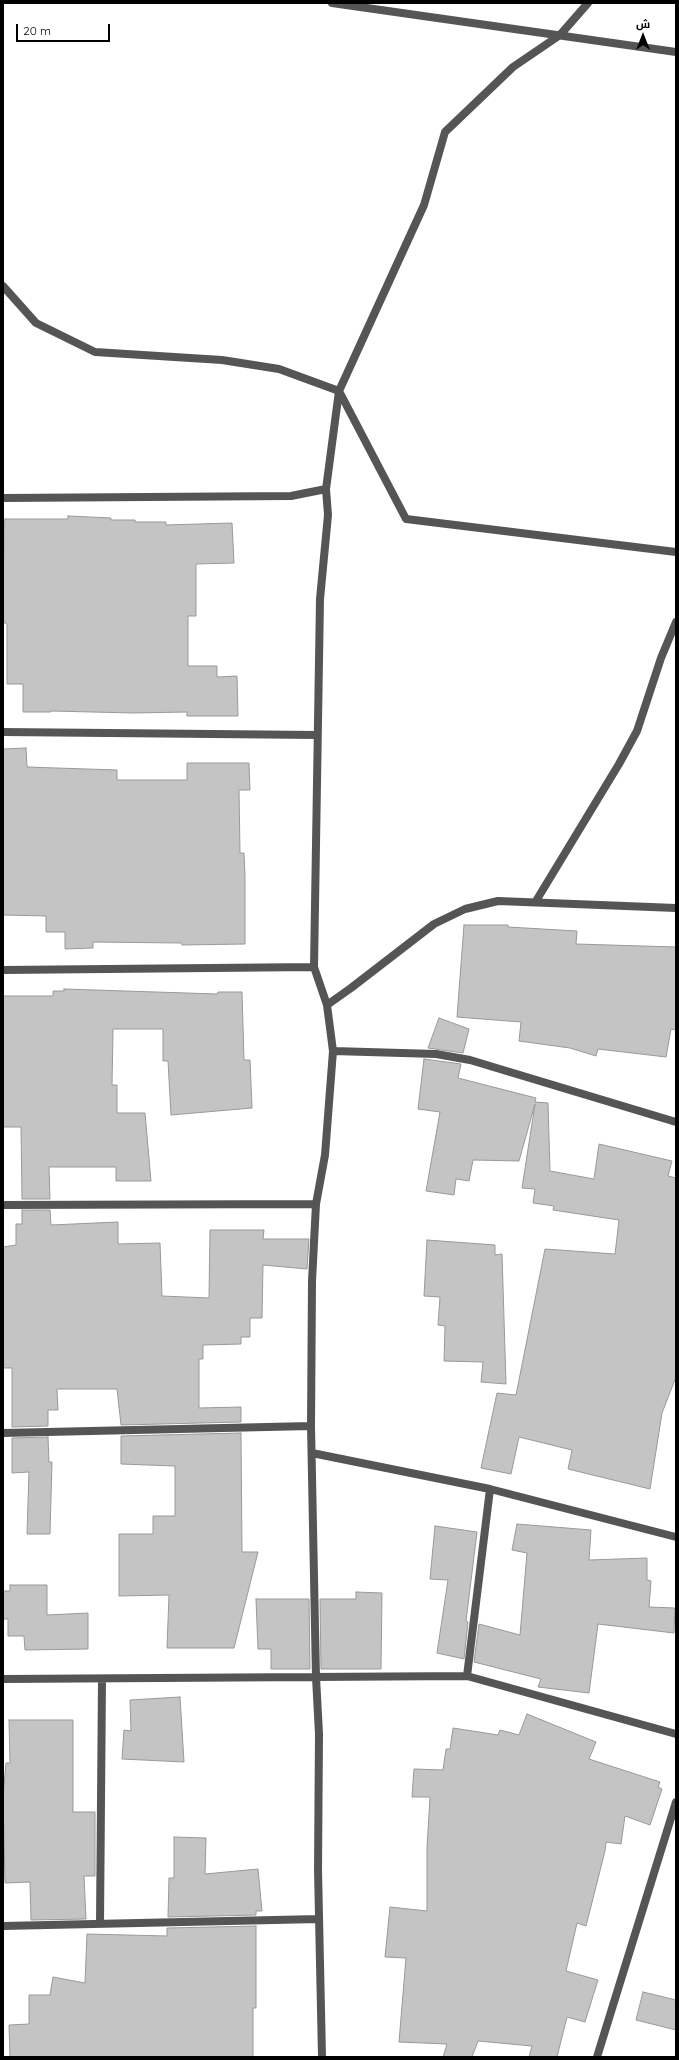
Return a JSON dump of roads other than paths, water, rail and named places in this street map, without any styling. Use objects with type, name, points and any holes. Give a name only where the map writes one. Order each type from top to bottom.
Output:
[{"type":"street","points":[[332,3],[676,52]]},
{"type":"street","points":[[322,2057],[319,1919],[319,1734],[316,1677],[311,1426],[312,1281],[316,1204],[325,1155],[333,1051],[327,1005],[314,968],[320,599],[328,515],[326,489],[339,391],[424,205],[445,132],[514,67],[560,35],[588,3]]},
{"type":"street","points":[[3,286],[36,323],[95,352],[222,360],[279,369],[339,391],[406,518],[676,552]]},
{"type":"street","points":[[3,498],[292,496],[326,489]]},
{"type":"street","points":[[536,901],[619,764],[636,731],[661,658],[676,622]]},
{"type":"street","points":[[3,732],[317,735]]},
{"type":"street","points":[[327,1005],[434,924],[465,909],[498,901],[536,901],[676,908]]},
{"type":"street","points":[[3,970],[314,968]]},
{"type":"street","points":[[333,1051],[402,1055],[436,1054],[470,1060],[676,1122]]},
{"type":"street","points":[[3,1205],[316,1204]]},
{"type":"street","points":[[3,1433],[311,1426]]},
{"type":"street","points":[[312,1453],[490,1490],[676,1537]]},
{"type":"street","points":[[467,1676],[490,1490]]},
{"type":"street","points":[[3,1679],[467,1676],[676,1734]]},
{"type":"street","points":[[100,1923],[102,1679]]},
{"type":"street","points":[[597,2057],[676,1802]]},
{"type":"street","points":[[3,1926],[319,1919]]}]
